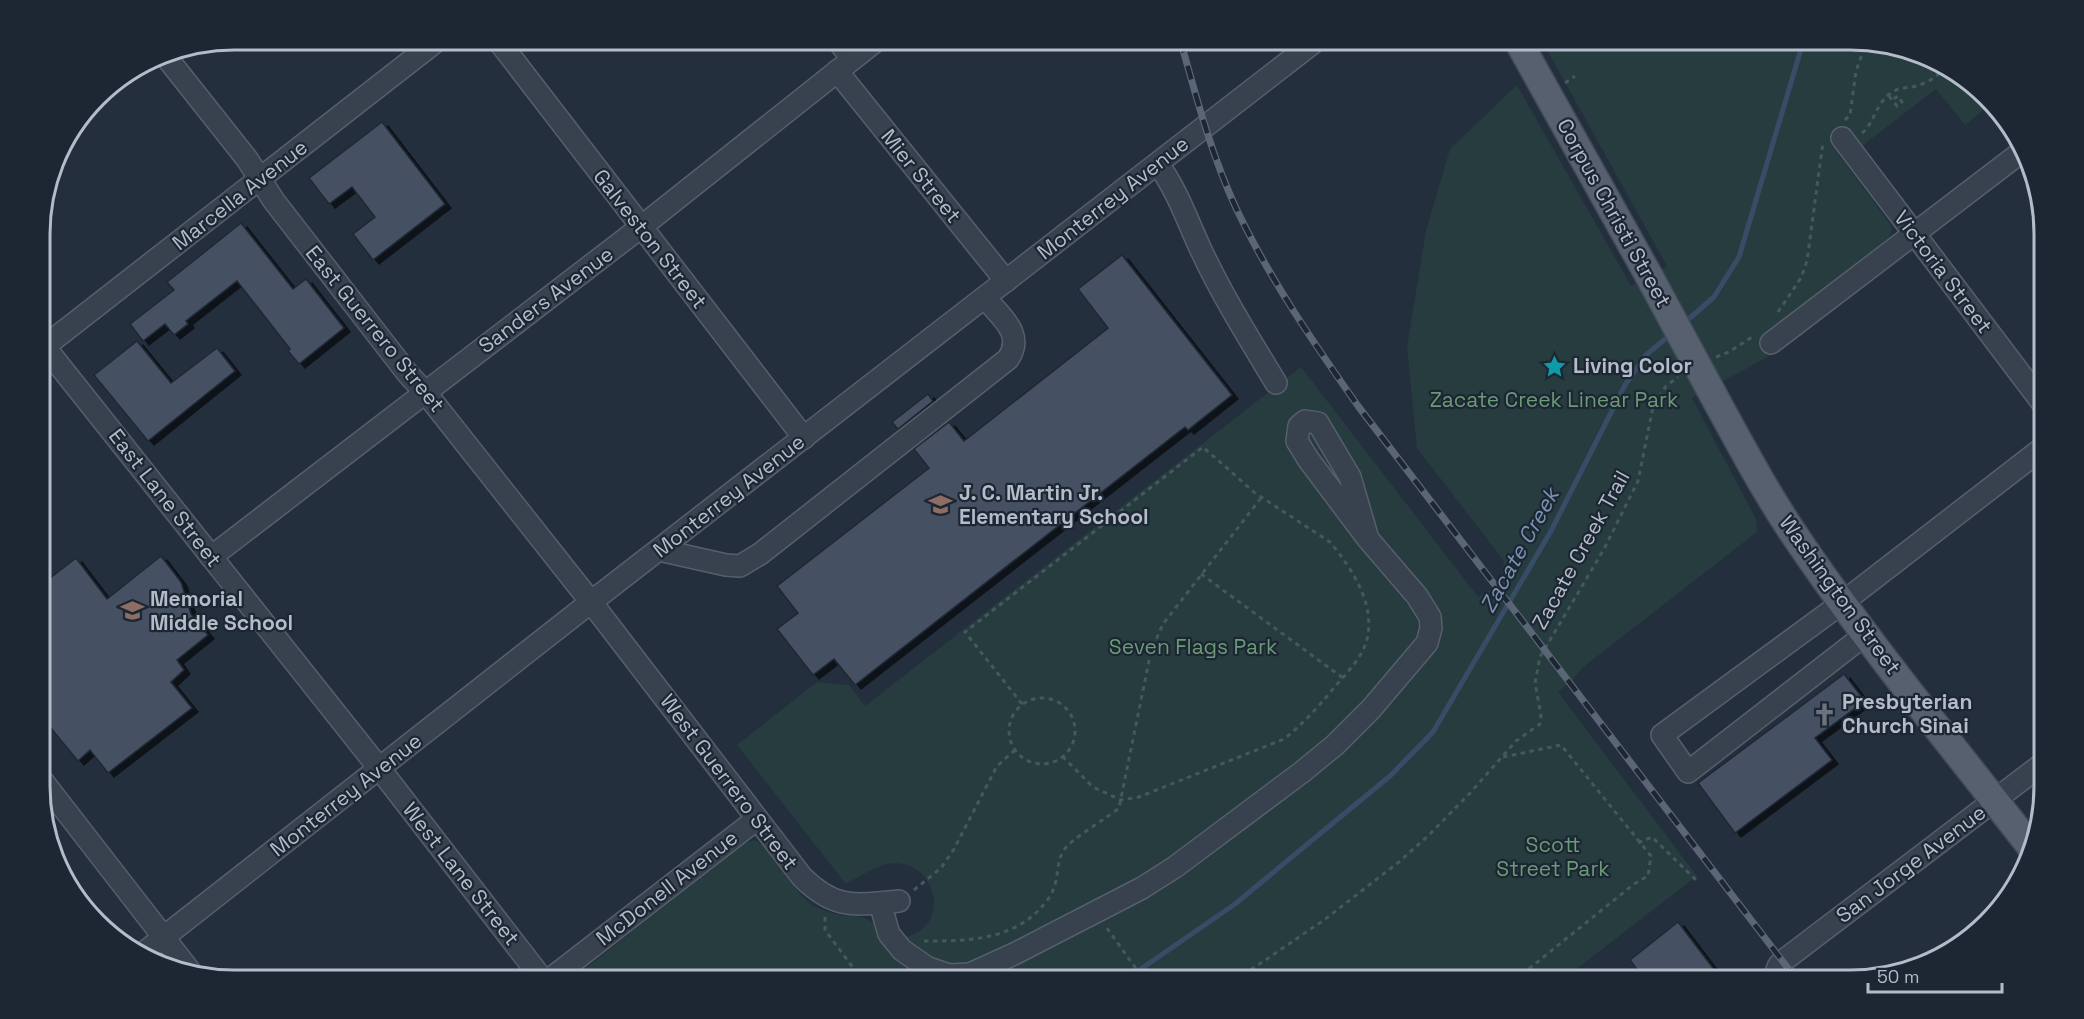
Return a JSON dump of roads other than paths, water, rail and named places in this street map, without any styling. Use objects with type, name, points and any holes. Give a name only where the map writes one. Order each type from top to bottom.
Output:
[{"type":"main road","name":"Corpus Christi Street","points":[[1523,50],[1710,388]]},
{"type":"main road","name":"Washington Street","points":[[1710,388],[1766,490],[1842,603],[2026,841]]},
{"type":"street","name":"Marcella Avenue","points":[[50,339],[260,180],[425,50]]},
{"type":"street","name":"Galveston Street","points":[[505,50],[804,438]]},
{"type":"street","name":"Mier Street","points":[[840,50],[845,65],[1006,281]]},
{"type":"street","name":"Sanders Avenue","points":[[211,557],[641,227],[864,50]]},
{"type":"street","name":"Monterrey Avenue","points":[[149,949],[591,602],[1304,50]]},
{"type":"street","name":"East Guerrero Street","points":[[169,61],[247,159],[274,201],[408,375],[425,392],[591,602]]},
{"type":"street","name":"Victoria Street","points":[[1842,133],[1914,234],[2034,392]]},
{"type":"street","points":[[1763,339],[1914,234],[2017,155]]},
{"type":"street","points":[[1158,164],[1173,185],[1201,250],[1233,314],[1276,383]]},
{"type":"street","points":[[659,550],[740,566],[769,547],[1008,359],[1015,349],[1015,338],[985,298]]},
{"type":"street","name":"East Lane Street","points":[[50,357],[379,768]]},
{"type":"street","points":[[1305,421],[1318,423],[1350,477],[1368,539],[1297,441],[1299,426],[1305,421]]},
{"type":"street","points":[[1866,634],[1688,772],[1662,735],[1842,603],[2034,455]]},
{"type":"street","name":"West Guerrero Street","points":[[980,970],[1142,888],[1208,843],[1335,745],[1371,709],[1427,643],[1431,628],[1430,617],[1417,596],[1368,539]]},
{"type":"street","name":"West Guerrero Street","points":[[591,602],[802,877],[816,892],[832,901],[860,905],[889,902],[889,934],[902,950],[933,970]]},
{"type":"street","name":"West Lane Street","points":[[379,768],[535,970]]},
{"type":"street","name":"San Jorge Avenue","points":[[1784,969],[2034,770]]},
{"type":"street","points":[[49,789],[183,962]]},
{"type":"street","name":"McDonell Avenue","points":[[562,970],[756,819]]},
{"type":"waterway","name":"Zacate Creek","points":[[1683,324],[1714,297],[1739,257],[1801,50]]},
{"type":"waterway","name":"Zacate Creek","points":[[1140,969],[1235,904],[1390,776],[1433,732],[1551,531],[1625,385],[1646,355],[1671,334]]},
{"type":"railway","points":[[1183,50],[1205,125],[1227,188],[1277,285],[1308,334],[1358,406],[1789,969]]},
{"type":"place","name":"Living Color","points":[[1555,366]]},
{"type":"place","name":"J. C. Martin Jr. Elementary School","points":[[941,505]]},
{"type":"place","name":"Memorial Middle School","points":[[132,611]]},
{"type":"place","name":"Presbyterian Church Sinai","points":[[1824,714]]},
{"type":"park label","name":"Zacate Creek Linear Park","points":[[1554,400]]},
{"type":"park label","name":"Seven Flags Park","points":[[1193,647]]},
{"type":"park label","name":"Scott Street Park","points":[[1553,857]]}]
